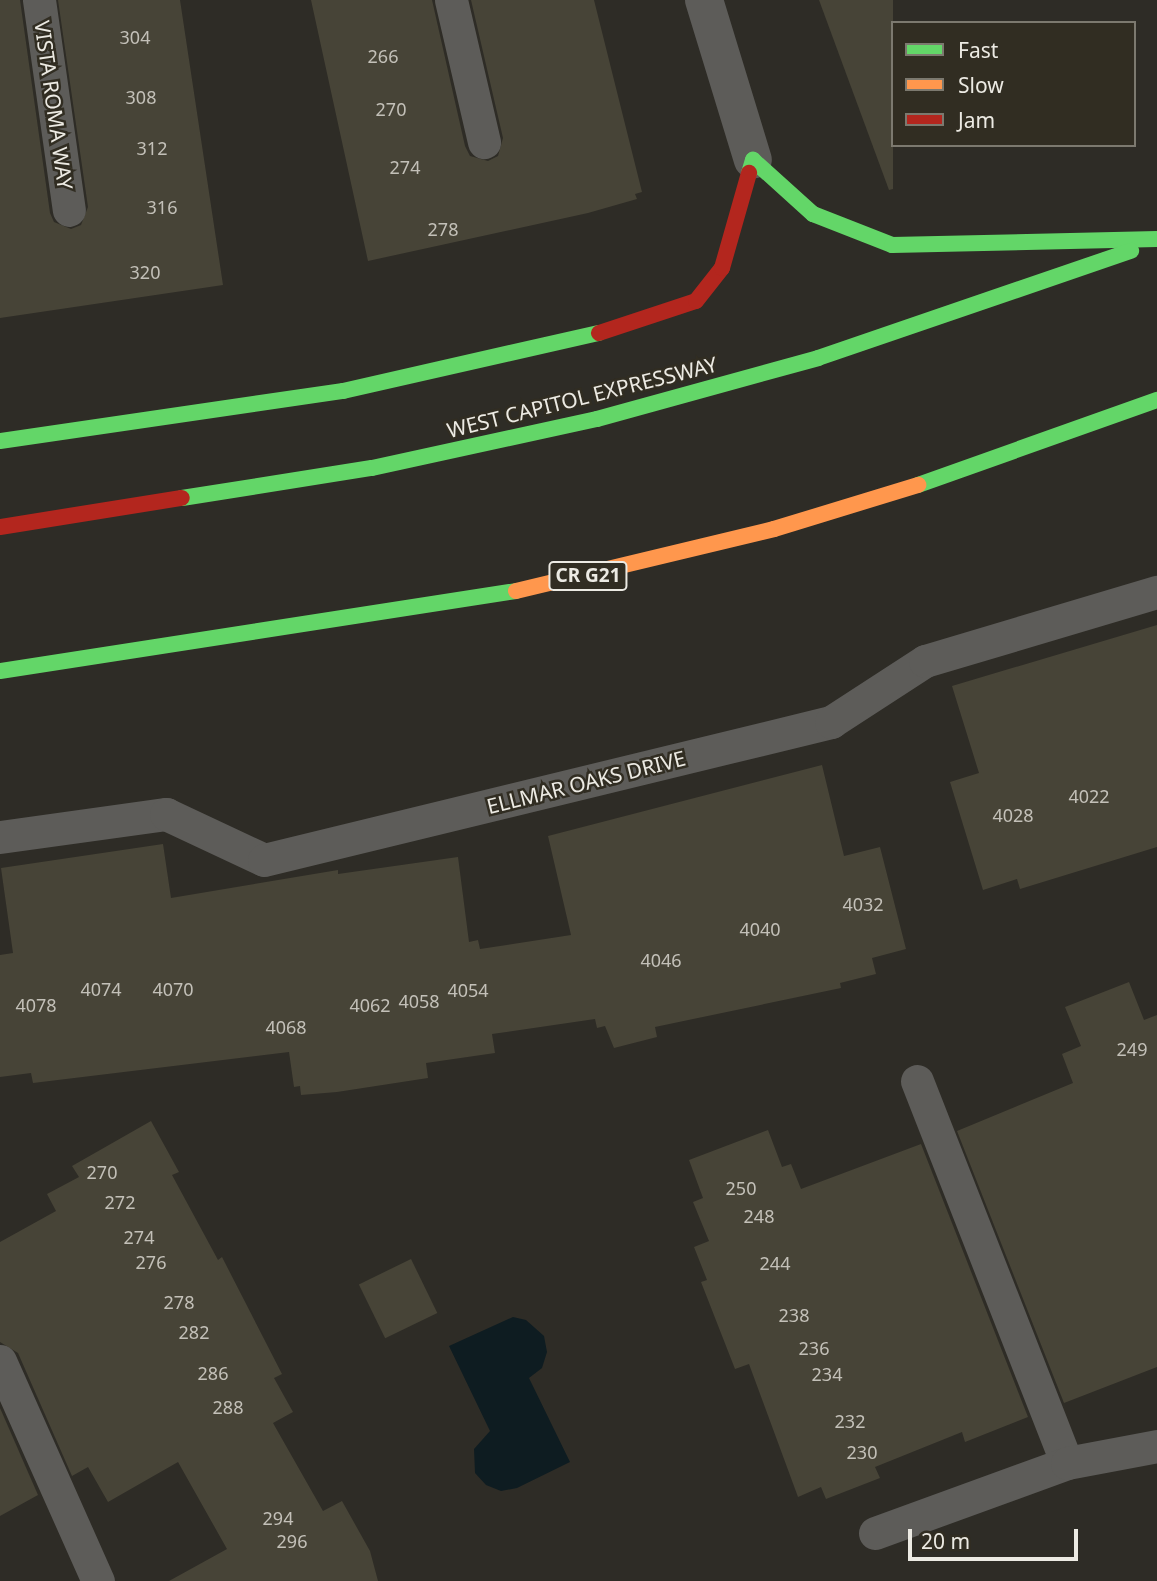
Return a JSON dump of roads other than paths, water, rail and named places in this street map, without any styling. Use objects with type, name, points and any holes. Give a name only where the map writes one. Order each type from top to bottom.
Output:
[{"type":"highway","points":[[0,442],[343,391],[616,329],[696,301],[722,268],[753,160],[813,214],[892,245],[1157,240]]},
{"type":"highway","name":"WEST CAPITOL EXPRESSWAY","points":[[0,527],[372,468],[597,419],[818,358],[1157,240]]},
{"type":"highway","name":"CR G21","points":[[0,671],[546,586],[825,513],[981,466],[1157,400]]},
{"type":"street","points":[[705,0],[753,160]]},
{"type":"lane","name":"VISTA ROMA WAY","points":[[39,0],[69,210]]},
{"type":"lane","points":[[451,0],[484,142]]},
{"type":"lane","name":"ELLMAR OAKS DRIVE","points":[[0,837],[166,814],[264,860],[831,722],[925,661],[1157,592]]},
{"type":"lane","points":[[917,1081],[1067,1463]]},
{"type":"lane","points":[[0,1362],[98,1581]]},
{"type":"lane","points":[[875,1533],[1067,1463],[1157,1446]]}]
